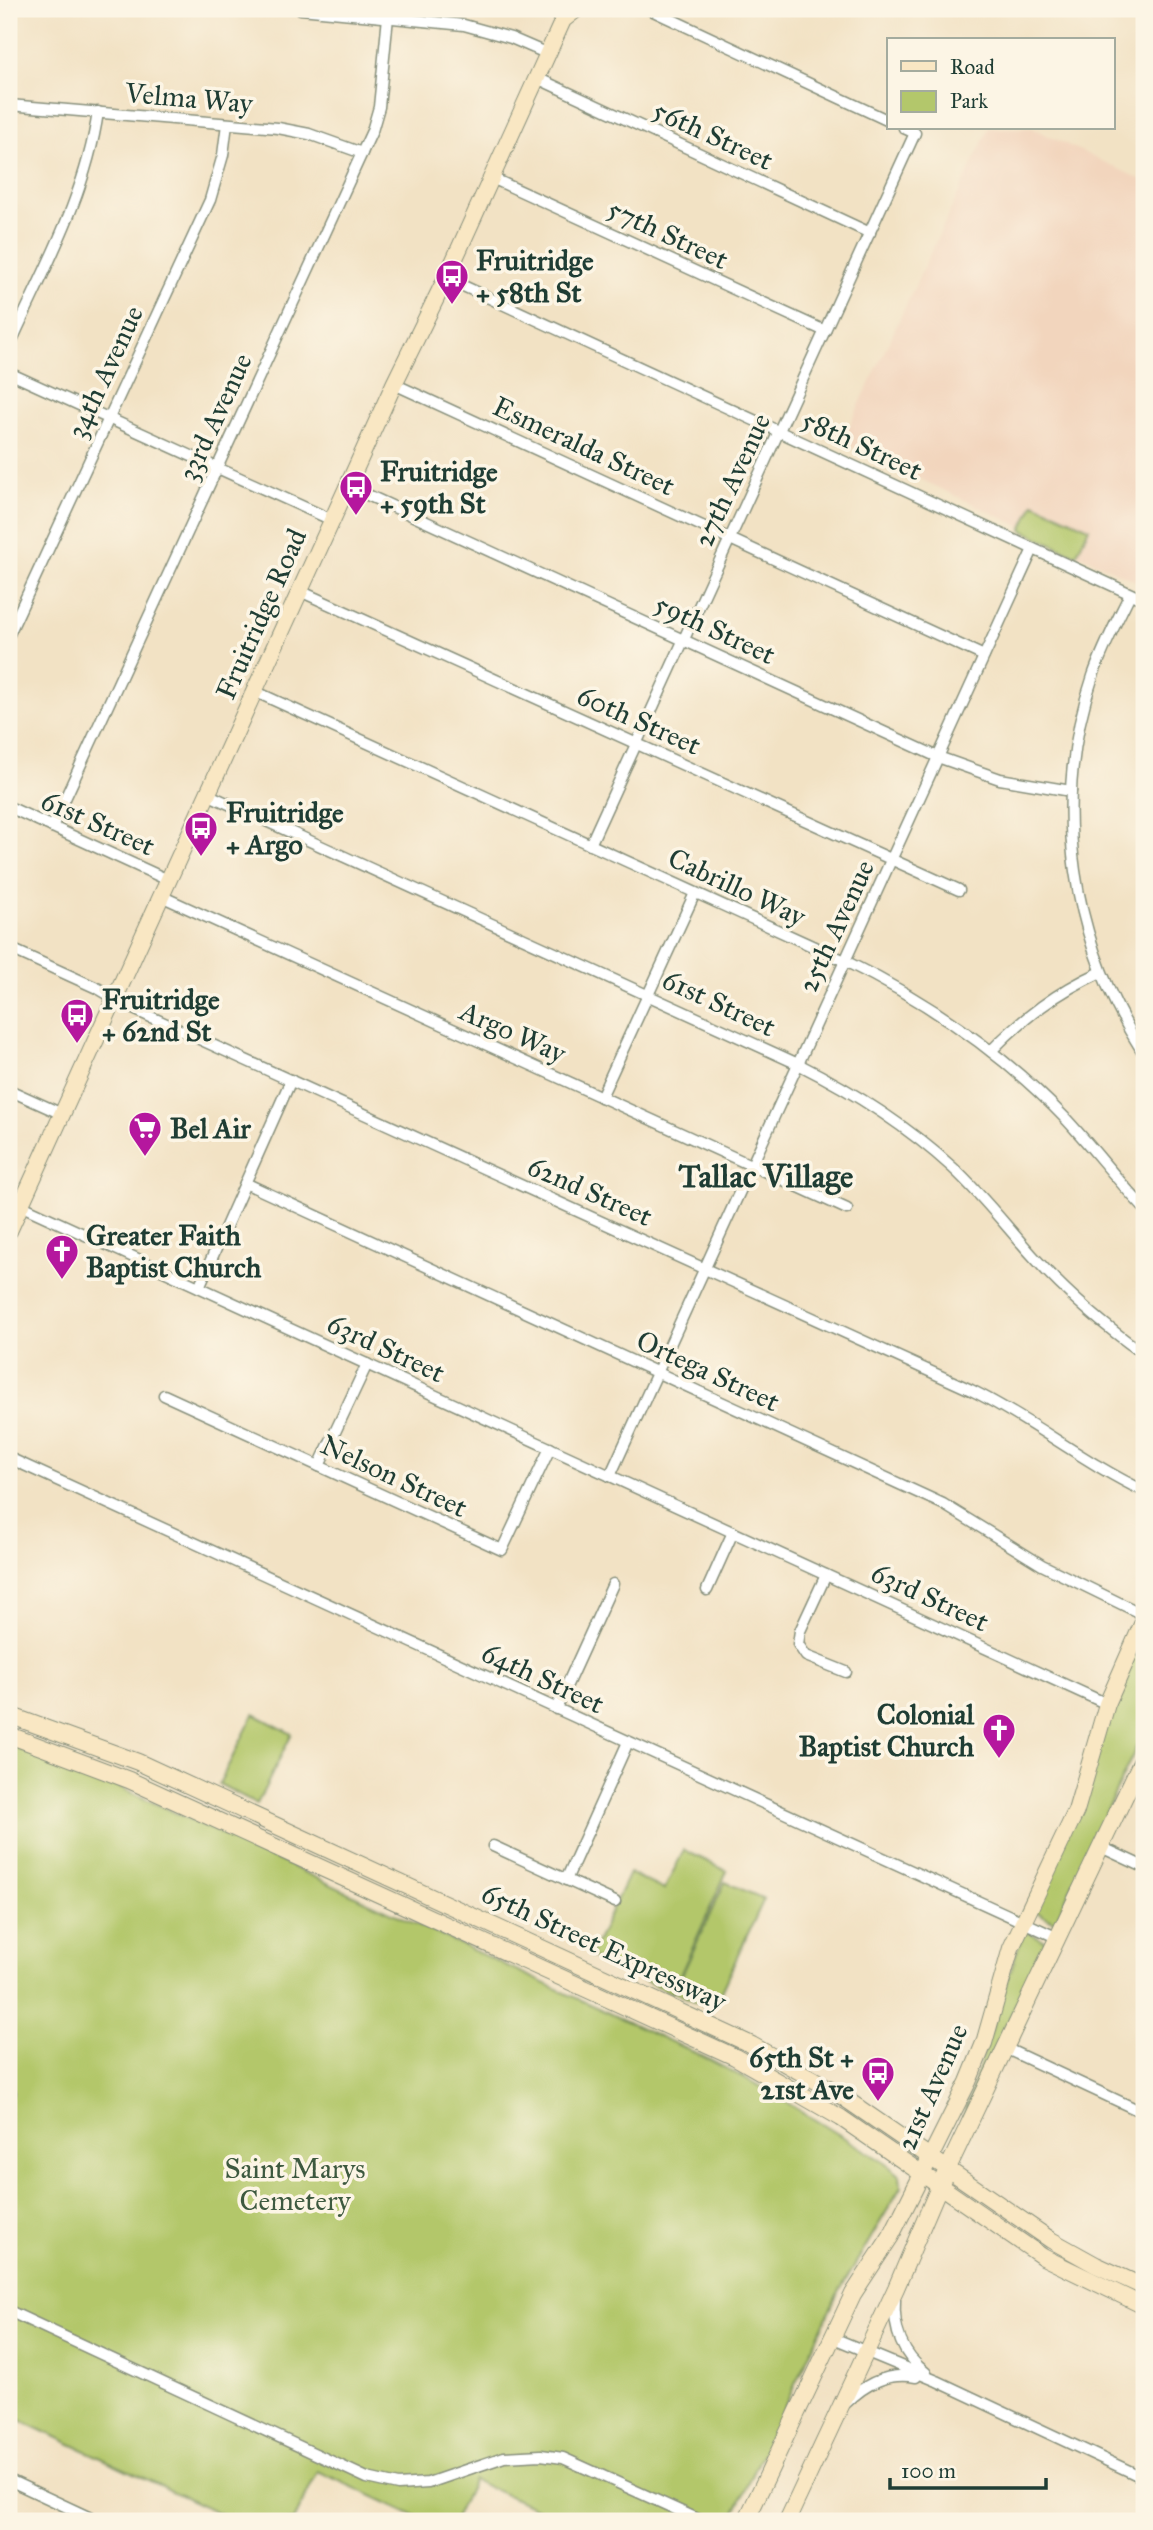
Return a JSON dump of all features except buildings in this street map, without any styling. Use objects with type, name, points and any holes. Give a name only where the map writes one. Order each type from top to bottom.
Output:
[{"type":"main road","name":"Fruitridge Road","points":[[9,1231],[394,384],[492,178],[548,54],[563,14],[577,9]]},
{"type":"main road","name":"21st Avenue","points":[[746,2521],[831,2337],[853,2294],[891,2236],[968,2082],[984,2043],[1001,1977],[1022,1923],[1076,1811],[1107,1704],[1144,1620]]},
{"type":"main road","name":"65th Street Expressway","points":[[9,1715],[138,1762],[721,2029],[834,2091],[1051,2240],[1144,2287]]},
{"type":"main road","name":"65th Street Expressway","points":[[9,1735],[129,1780],[735,2057],[841,2118],[1043,2257],[1144,2306]]},
{"type":"main road","name":"21st Avenue","points":[[787,2521],[896,2288],[939,2187],[1007,2049],[1144,1756]]},
{"type":"street","points":[[301,9],[464,25],[511,38],[548,54]]},
{"type":"street","points":[[649,9],[887,120]]},
{"type":"street","name":"33rd Avenue","points":[[52,827],[362,153],[379,107],[388,17]]},
{"type":"street","name":"56th Street","points":[[537,78],[870,233]]},
{"type":"street","name":"Velma Way","points":[[9,105],[278,128],[309,134],[362,153]]},
{"type":"street","points":[[9,347],[79,191],[91,152],[98,112]]},
{"type":"street","name":"34th Avenue","points":[[9,634],[210,200],[223,155],[228,124]]},
{"type":"street","name":"27th Avenue","points":[[590,845],[915,133],[908,130]]},
{"type":"street","name":"57th Street","points":[[492,178],[825,331]]},
{"type":"street","name":"58th Street","points":[[446,278],[1144,600]]},
{"type":"street","points":[[9,373],[332,520]]},
{"type":"street","name":"Esmeralda Street","points":[[394,384],[984,656]]},
{"type":"street","name":"59th Street","points":[[348,486],[938,757],[1000,779],[1071,791]]},
{"type":"street","name":"25th Avenue","points":[[610,1476],[1033,549]]},
{"type":"street","name":"60th Street","points":[[300,590],[959,890]]},
{"type":"street","points":[[1130,594],[1102,650],[1079,726],[1071,791],[1071,842],[1081,909],[1101,972],[1121,1015],[1144,1054]]},
{"type":"street","name":"Cabrillo Way","points":[[254,691],[845,961],[931,1009],[991,1051],[1065,1118],[1144,1208]]},
{"type":"street","name":"61st Street","points":[[207,794],[798,1064],[853,1093],[922,1141],[983,1198],[1056,1281],[1089,1312],[1144,1354]]},
{"type":"street","name":"61st Street","points":[[9,807],[168,880]]},
{"type":"street","points":[[601,1097],[695,893]]},
{"type":"street","name":"Argo Way","points":[[161,897],[847,1209]]},
{"type":"street","name":"62nd Street","points":[[9,948],[1000,1404],[1089,1462],[1144,1491]]},
{"type":"street","points":[[991,1051],[1041,1005],[1072,985],[1101,972]]},
{"type":"street","points":[[199,1287],[291,1080]]},
{"type":"street","points":[[9,1090],[62,1114]]},
{"type":"street","name":"Ortega Street","points":[[245,1183],[943,1504],[1042,1564],[1144,1615]]},
{"type":"street","name":"63rd Street","points":[[20,1205],[1107,1704]]},
{"type":"street","points":[[319,1466],[367,1364]]},
{"type":"street","name":"Nelson Street","points":[[164,1395],[502,1550],[550,1448]]},
{"type":"street","name":"64th Street","points":[[9,1458],[1058,1938]]},
{"type":"street","points":[[706,1590],[733,1532]]},
{"type":"street","points":[[826,1574],[800,1632],[798,1644],[806,1656],[846,1672]]},
{"type":"street","points":[[556,1709],[613,1584]]},
{"type":"street","points":[[566,1880],[628,1742]]},
{"type":"street","points":[[493,1846],[615,1902]]},
{"type":"street","points":[[1101,1847],[1144,1867]]},
{"type":"street","points":[[1007,2049],[1144,2113]]},
{"type":"street","points":[[896,2288],[894,2320],[901,2344],[918,2367],[937,2381]]},
{"type":"street","points":[[9,2311],[367,2478],[398,2485],[428,2483],[505,2458],[541,2455],[563,2458],[702,2521]]},
{"type":"street","points":[[831,2337],[937,2381],[1144,2478]]},
{"type":"street","points":[[839,2409],[864,2387],[887,2377],[912,2376],[937,2381]]},
{"type":"street","points":[[9,2480],[97,2521]]},
{"type":"shaded area","points":[[988,130],[1036,130],[1144,181],[1144,585],[842,442]]},
{"type":"green space","points":[[1034,503],[1089,528],[1076,555],[1022,530]]},
{"type":"green space","points":[[1144,1631],[1144,1731],[1055,1922],[1035,1911],[1111,1706]]},
{"type":"green space","points":[[254,1714],[292,1734],[257,1804],[219,1784]]},
{"type":"green space","name":"Saint Marys Cemetery","points":[[9,1745],[87,1772],[704,2057],[760,2086],[882,2161],[900,2175],[901,2187],[837,2295],[731,2521],[564,2521],[473,2480],[454,2521],[426,2521],[318,2471],[294,2521],[236,2521],[9,2415]]},
{"type":"green space","points":[[684,1850],[727,1871],[672,1993],[590,1956],[629,1873],[664,1890]]},
{"type":"green space","points":[[725,1882],[764,1899],[713,2009],[674,1992]]},
{"type":"green space","points":[[1024,1930],[1046,1941],[963,2117]]},
{"type":"place","name":"Fruitridge + 58th St","points":[[452,306]]},
{"type":"place","name":"Fruitridge + 59th St","points":[[356,517]]},
{"type":"place","name":"Fruitridge + Argo","points":[[201,858]]},
{"type":"place","name":"Fruitridge + 62nd St","points":[[77,1045]]},
{"type":"place","name":"Bel Air","points":[[145,1158]]},
{"type":"place","name":"Greater Faith Baptist Church","points":[[62,1281]]},
{"type":"place","name":"Colonial Baptist Church","points":[[999,1760]]},
{"type":"place","name":"65th St + 21st Ave","points":[[878,2103]]},
{"type":"district","name":"Tallac Village","points":[[766,1176]]}]
